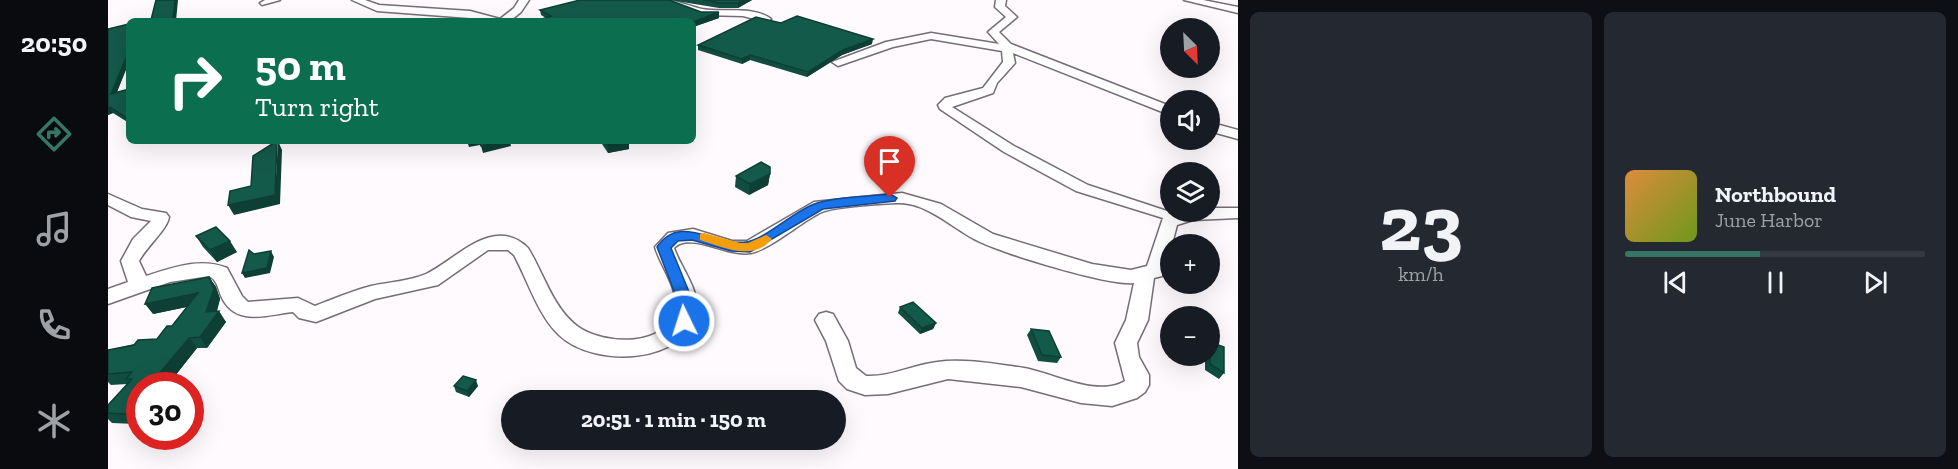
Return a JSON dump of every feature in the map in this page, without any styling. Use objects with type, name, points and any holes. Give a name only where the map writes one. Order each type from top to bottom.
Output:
[{"type":"street","points":[[357,0],[377,8],[470,14],[485,18]]},
{"type":"street","points":[[508,18],[518,10],[524,0]]},
{"type":"street","points":[[666,0],[702,12],[743,14],[766,20]]},
{"type":"street","points":[[1001,0],[1000,7],[1012,18],[993,32],[1007,47],[1009,63],[991,81],[988,90],[950,101],[945,105],[947,109],[1009,149],[1082,188],[1160,212]]},
{"type":"street","points":[[1189,0],[1238,10]]},
{"type":"street","points":[[838,62],[890,44],[931,36],[974,45],[1007,47],[1160,107]]},
{"type":"street","points":[[1220,129],[1238,135]]},
{"type":"street","points":[[108,297],[142,284],[200,270],[214,270],[221,273],[234,302],[240,307],[249,310],[298,305],[306,313],[316,315],[371,293],[431,280],[473,249],[498,242],[514,245],[521,252],[557,318],[580,340],[625,349],[648,346],[664,340],[684,321],[687,304],[664,247],[674,237],[693,235],[731,247],[750,247],[820,206],[902,198],[935,208],[987,238],[1111,275],[1145,276],[1155,272],[1169,222]]},
{"type":"street","points":[[108,199],[137,213],[160,217],[159,224],[139,243],[130,261],[135,278],[142,284]]},
{"type":"street","points":[[1220,214],[1238,213]]},
{"type":"street","points":[[826,320],[837,341],[844,369],[856,383],[894,384],[924,372],[947,370],[1031,379],[1091,394],[1111,396],[1127,393],[1137,386],[1137,375],[1128,357],[1125,343],[1137,320],[1145,276]]},
{"type":"building","points":[[156,0],[175,0],[173,18],[152,18]]},
{"type":"building","points":[[580,0],[669,0],[701,12],[719,12],[696,21],[696,18],[545,18],[551,16],[540,10]]},
{"type":"building","points":[[703,0],[744,0],[738,3],[720,3]]},
{"type":"building","points":[[797,16],[873,39],[843,50],[808,72],[750,55],[742,59],[698,45],[756,17],[781,23]]},
{"type":"building","points":[[126,25],[126,58],[111,94],[126,90],[126,118],[110,107],[108,108],[108,29]]},
{"type":"building","points":[[272,144],[277,144],[275,195],[228,205],[230,191],[251,186],[253,156]]},
{"type":"building","points":[[761,162],[770,167],[770,174],[750,184],[736,176]]},
{"type":"building","points":[[216,227],[230,241],[210,250],[196,236]]},
{"type":"building","points":[[249,250],[254,254],[271,251],[267,268],[242,273]]},
{"type":"building","points":[[209,277],[214,289],[206,312],[219,311],[200,337],[189,338],[161,372],[108,374],[108,350],[134,345],[138,340],[157,339],[167,326],[172,326],[198,293],[145,304],[152,288]]},
{"type":"building","points":[[913,302],[936,323],[922,328],[900,307]]},
{"type":"building","points":[[1031,329],[1049,331],[1061,357],[1042,355]]},
{"type":"building","points":[[1220,346],[1224,347],[1224,373],[1213,366],[1220,366]]},
{"type":"building","points":[[463,376],[476,380],[467,391],[454,386]]},
{"type":"building","points":[[126,386],[126,414],[108,413],[108,405]]},
{"type":"slow traffic","points":[[704,237],[740,248],[750,247],[766,239]]},
{"type":"route","points":[[684,321],[687,304],[664,247],[674,237],[693,235],[731,247],[750,247],[820,206],[830,203],[890,198]]}]
